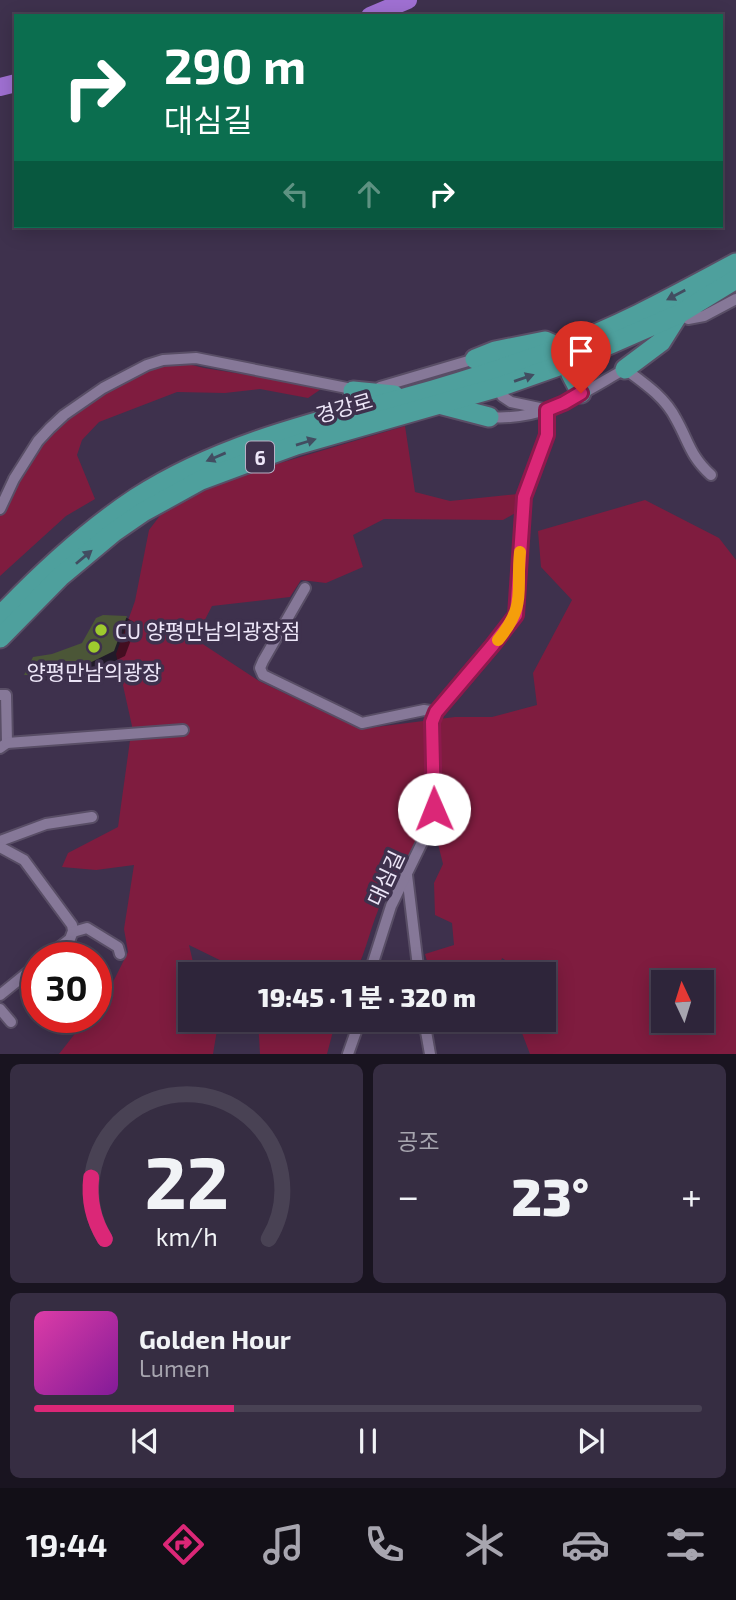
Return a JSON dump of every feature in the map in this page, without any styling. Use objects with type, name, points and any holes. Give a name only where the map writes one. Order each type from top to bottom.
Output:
[{"type":"highway","name":"경강로","points":[[0,638],[33,603],[88,553],[143,512],[182,490],[263,456],[499,387],[564,356],[736,263]]},
{"type":"highway","name":"경강로","points":[[0,616],[91,531],[137,498],[195,466],[257,441],[329,418],[564,356],[679,314],[736,279]]},
{"type":"highway","points":[[625,369],[661,342],[679,314]]},
{"type":"highway","points":[[475,361],[495,351],[545,341],[564,356],[581,393]]},
{"type":"highway","points":[[353,391],[412,396]]},
{"type":"highway","points":[[438,404],[489,417]]},
{"type":"street","points":[[679,314],[688,320],[704,316],[736,299]]},
{"type":"street","points":[[0,509],[14,479],[38,441],[64,415],[103,388],[147,365],[163,360],[196,358],[353,391],[399,383],[475,361]]},
{"type":"street","points":[[489,417],[527,416],[547,410],[625,369],[655,391],[666,404],[676,418],[690,451],[711,475]]},
{"type":"street","points":[[502,396],[511,402],[547,410]]},
{"type":"street","points":[[306,588],[262,661],[260,668],[263,675],[362,723],[424,710],[436,712],[516,615],[524,497],[547,435],[547,410]]},
{"type":"street","points":[[0,695],[6,695],[3,746],[183,730]]},
{"type":"street","name":"대심길","points":[[373,962],[391,906],[432,822],[432,722],[436,712]]},
{"type":"street","points":[[0,841],[46,824],[92,817]]},
{"type":"street","points":[[0,847],[24,860],[72,925],[73,932],[66,942]]},
{"type":"street","points":[[407,875],[417,962]]},
{"type":"street","points":[[73,932],[87,928],[118,947],[120,954]]},
{"type":"street","points":[[0,995],[21,978]]},
{"type":"street","points":[[0,1009],[11,1022]]},
{"type":"street","points":[[348,1054],[356,1032]]},
{"type":"street","points":[[426,1032],[430,1054]]},
{"type":"shaded area","points":[[163,362],[180,362],[324,387],[308,398],[260,389],[225,393],[177,392],[99,422],[82,440],[77,455],[95,499],[66,516],[0,576],[0,508],[38,448],[75,411],[102,391]]},
{"type":"shaded area","points":[[405,426],[415,492],[450,501],[518,494],[517,512],[503,520],[384,519],[353,535],[363,567],[326,583],[301,580],[290,597],[212,606],[195,639],[259,681],[360,729],[455,717],[492,717],[537,705],[533,673],[572,600],[541,567],[538,531],[645,500],[719,538],[736,560],[736,1054],[530,1054],[522,1032],[556,1032],[556,962],[508,962],[502,958],[501,962],[427,962],[425,954],[454,945],[452,923],[435,915],[434,883],[443,864],[438,844],[419,837],[383,899],[359,962],[224,962],[189,945],[193,962],[178,962],[178,1032],[217,1032],[213,1054],[59,1054],[75,1033],[112,1033],[112,984],[128,952],[124,929],[134,865],[96,870],[62,867],[68,853],[118,827],[132,726],[116,654],[135,601],[149,530],[162,513],[226,479]]},
{"type":"shaded area","points":[[259,1032],[333,1032],[327,1054],[260,1054]]},
{"type":"building","name":"양평만남의광장","points":[[103,615],[127,616],[114,651],[63,676],[24,675],[33,657],[52,654],[82,643],[96,618]]},
{"type":"waterway","points":[[375,14],[408,0]]},
{"type":"waterway","points":[[0,87],[14,84]]},
{"type":"slow traffic","points":[[498,640],[516,615],[520,552]]},
{"type":"place","name":"CU 양평만남의광장점","points":[[101,630]]},
{"type":"place","name":"양평만남의광장","points":[[94,647]]},
{"type":"route","points":[[434,809],[432,722],[442,703],[516,615],[524,497],[547,435],[547,410],[581,393]]}]
